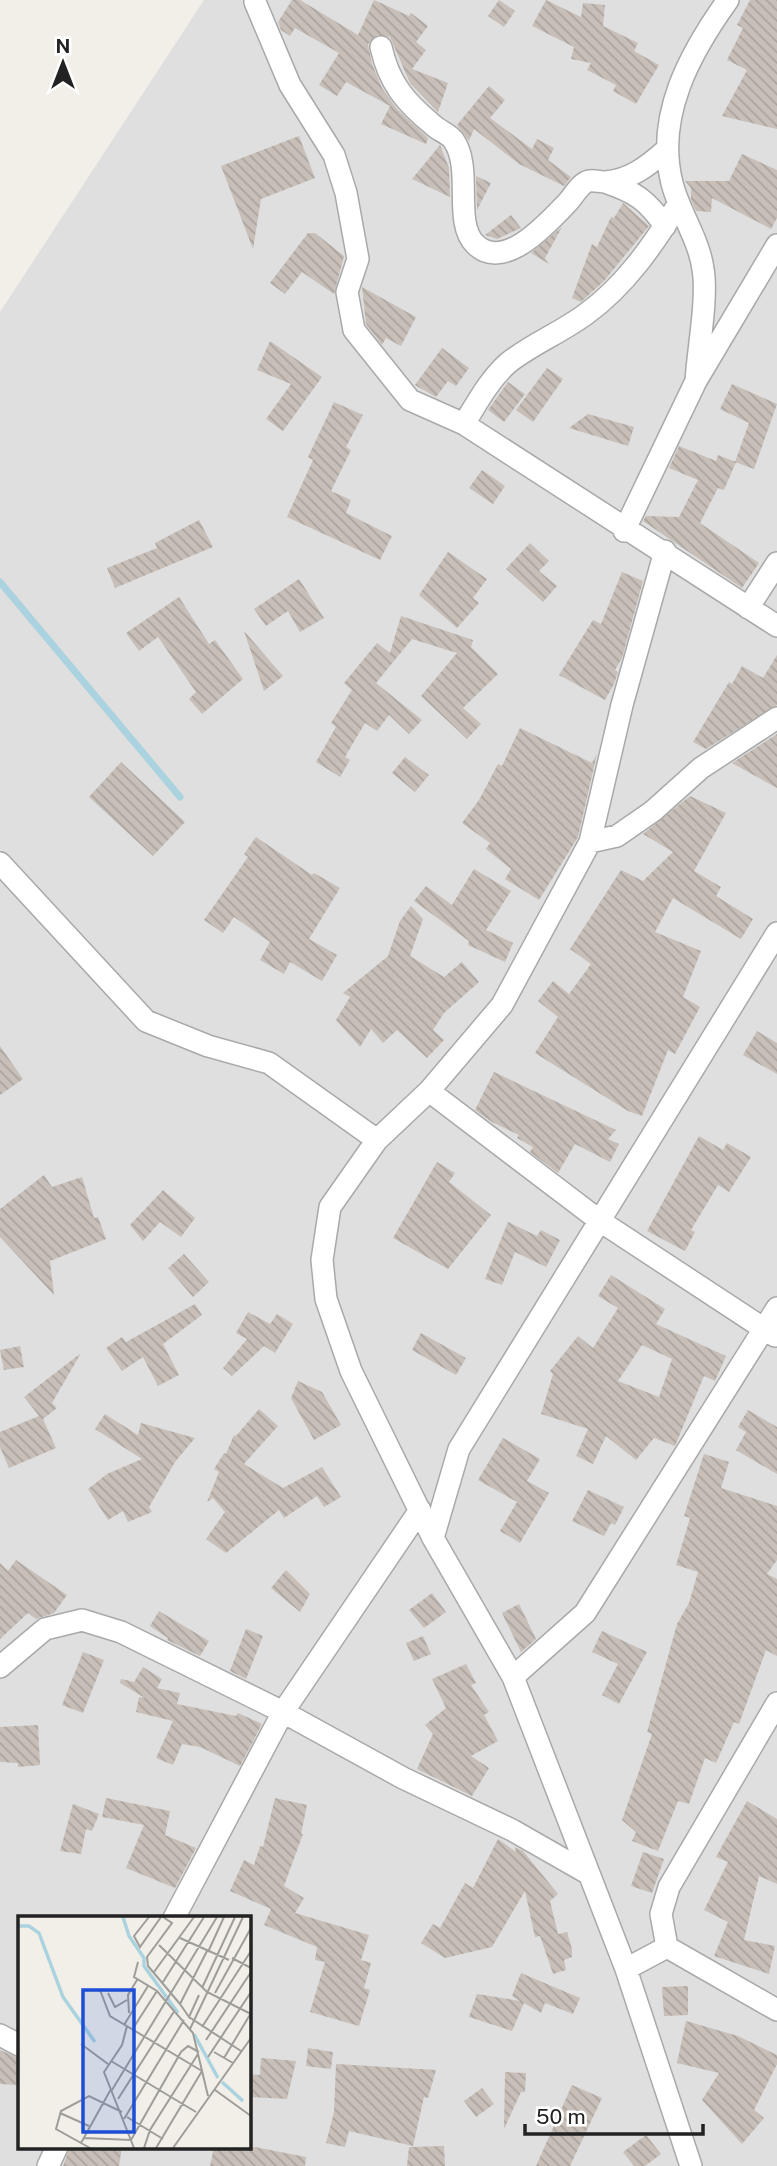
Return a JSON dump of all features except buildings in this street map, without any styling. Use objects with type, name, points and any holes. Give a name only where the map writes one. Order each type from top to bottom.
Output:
[{"type":"street","points":[[696,381],[704,271],[700,253],[679,203],[666,150],[679,82],[698,42],[727,0]]},
{"type":"street","points":[[255,2],[289,85],[334,155],[346,193],[358,259],[347,292],[354,330],[410,400],[464,424],[625,531],[665,551],[777,626]]},
{"type":"street","points":[[381,47],[387,74],[397,89],[419,114],[453,138],[463,164],[466,227],[474,244],[489,253],[505,253],[536,232],[589,181],[626,188],[648,202],[666,226]]},
{"type":"street","points":[[605,182],[644,169],[666,150]]},
{"type":"street","points":[[464,424],[487,386],[509,363],[587,314],[617,286],[650,250],[679,203]]},
{"type":"street","points":[[625,531],[696,381],[777,245]]},
{"type":"street","points":[[665,551],[622,705],[590,842],[502,1005],[429,1091],[377,1140],[330,1207],[322,1260],[326,1299],[351,1371],[433,1538],[513,1677],[626,1969],[691,2166]]},
{"type":"street","points":[[748,608],[777,563]]},
{"type":"street","points":[[590,842],[617,836],[653,811],[701,768],[777,718]]},
{"type":"street","points":[[0,863],[146,1021],[208,1046],[269,1063],[377,1140]]},
{"type":"street","points":[[433,1538],[459,1449],[777,933]]},
{"type":"street","points":[[429,1091],[600,1222],[771,1333]]},
{"type":"street","points":[[513,1677],[585,1613],[771,1333],[777,1308]]},
{"type":"street","points":[[175,1916],[283,1712],[420,1510]]},
{"type":"street","points":[[0,1667],[45,1629],[82,1620],[121,1632],[283,1712],[403,1779],[512,1830],[589,1874]]},
{"type":"street","points":[[777,1703],[669,1887],[661,1914],[667,1947],[777,2010]]},
{"type":"street","points":[[626,1969],[667,1947]]},
{"type":"street","points":[[0,2035],[18,2044]]},
{"type":"street","points":[[48,2166],[57,2148]]},
{"type":"shaded area","points":[[204,0],[777,0],[777,2166],[0,2166],[0,312]]},
{"type":"waterway","points":[[0,582],[180,797]]}]
